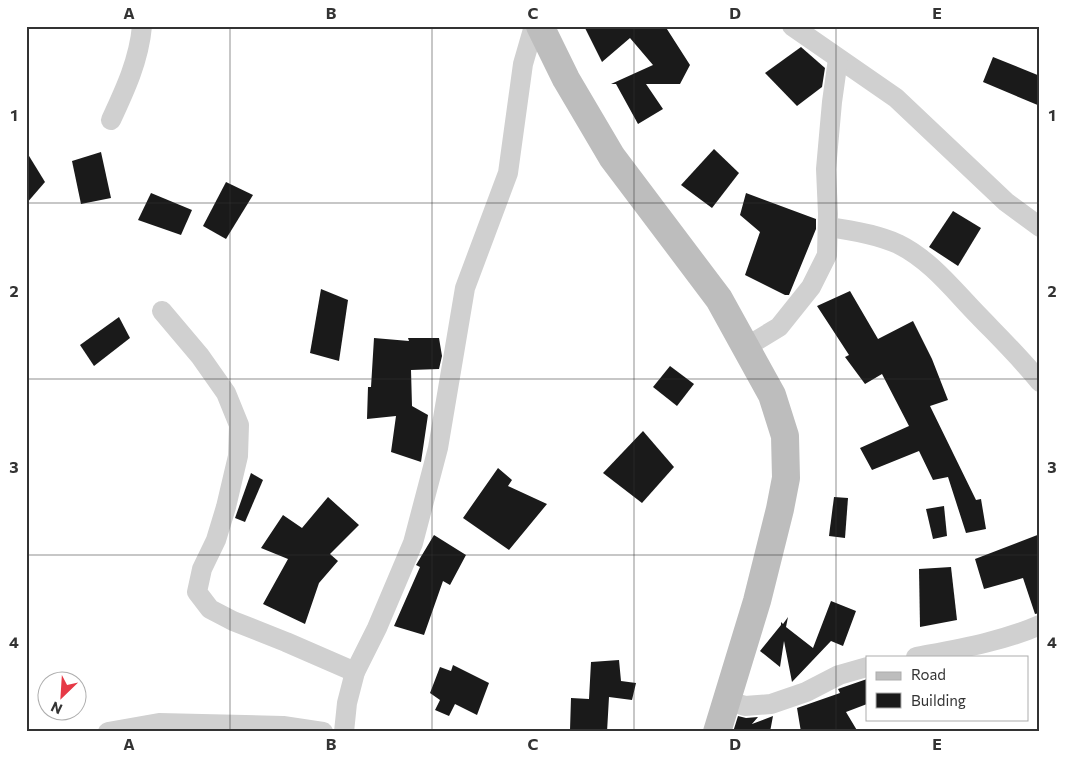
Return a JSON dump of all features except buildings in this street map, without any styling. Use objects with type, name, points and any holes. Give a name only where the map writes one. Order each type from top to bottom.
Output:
[{"type":"main road","points":[[540,26],[566,78],[612,157],[720,299],[772,395],[785,436],[786,478],[780,510],[757,601],[717,732]]},
{"type":"street","points":[[111,120],[130,79],[141,44],[142,26]]},
{"type":"street","points":[[344,732],[347,703],[355,672],[377,628],[413,543],[438,448],[466,288],[508,173],[524,64],[534,26]]},
{"type":"street","points":[[792,26],[896,98],[1006,202],[1040,227]]},
{"type":"street","points":[[746,347],[778,327],[811,287],[827,255],[826,170],[838,59]]},
{"type":"street","points":[[828,227],[853,231],[897,244],[917,255],[970,306],[1040,382]]},
{"type":"street","points":[[162,311],[200,356],[226,392],[239,425],[238,456],[226,507],[216,540],[202,570],[197,592],[210,609],[233,621],[355,672]]},
{"type":"street","points":[[921,656],[1019,634],[1040,626]]},
{"type":"street","points":[[726,700],[745,706],[772,704],[806,692],[838,675],[866,667]]},
{"type":"street","points":[[108,732],[159,722],[283,726],[323,732]]}]
